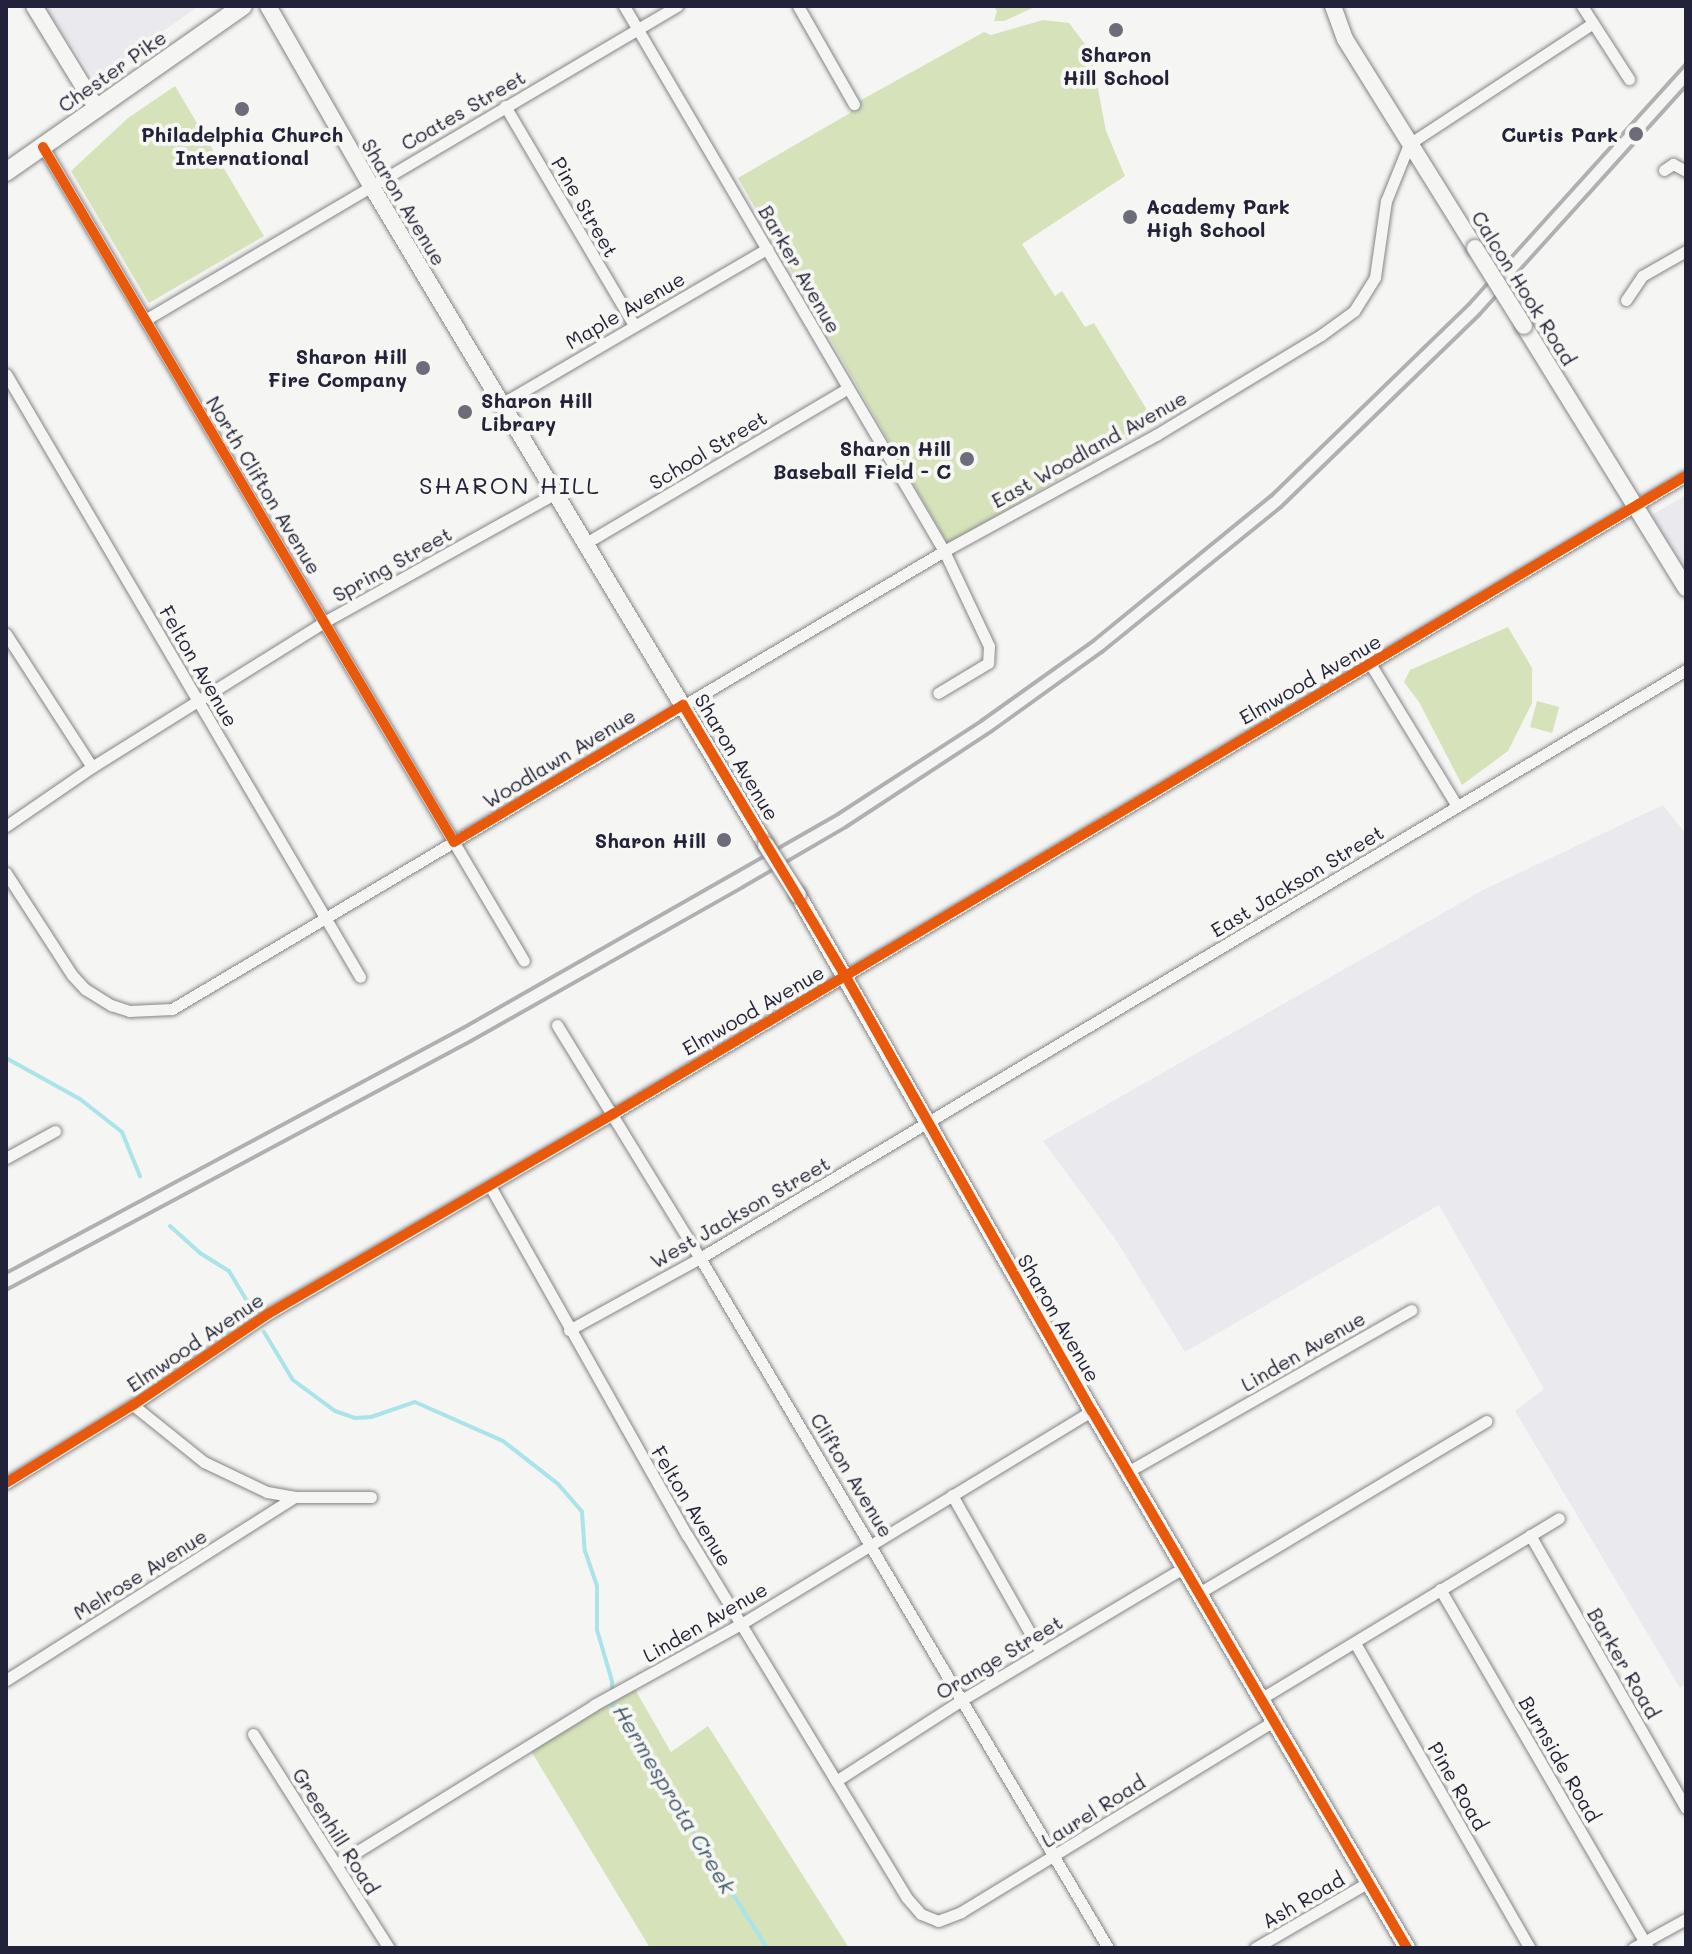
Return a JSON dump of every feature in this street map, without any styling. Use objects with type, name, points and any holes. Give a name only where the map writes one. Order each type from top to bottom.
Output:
[{"type":"main road","name":"Chester Pike","points":[[7,171],[243,6]]},
{"type":"street","points":[[34,6],[97,109]]},
{"type":"street","name":"Sharon Avenue","points":[[268,6],[370,184],[798,895],[1092,1411],[1407,1948]]},
{"type":"street","name":"Barker Avenue","points":[[624,6],[944,551],[990,655],[988,663],[938,693]]},
{"type":"street","name":"Coates Street","points":[[145,320],[370,184],[677,6]]},
{"type":"street","points":[[798,6],[854,104]]},
{"type":"street","name":"Calcon Hook Road","points":[[1333,6],[1345,39],[1686,588]]},
{"type":"street","points":[[1582,6],[1629,79]]},
{"type":"street","points":[[1409,144],[1593,23]]},
{"type":"street","name":"Pine Street","points":[[505,106],[634,325]]},
{"type":"street","name":"East Woodland Avenue","points":[[683,705],[944,551],[1156,435],[1321,335],[1354,311],[1375,277],[1386,201],[1409,144]]},
{"type":"street","name":"North Clifton Avenue","points":[[43,147],[524,961]]},
{"type":"street","points":[[1664,170],[1673,164],[1686,171]]},
{"type":"street","name":"Maple Avenue","points":[[503,403],[767,249]]},
{"type":"street","points":[[1626,300],[1642,276],[1686,251]]},
{"type":"street","name":"Felton Avenue","points":[[6,374],[360,977]]},
{"type":"street","name":"School Street","points":[[586,543],[848,388]]},
{"type":"street","name":"Elmwood Avenue","points":[[6,1483],[133,1405],[268,1314],[846,977],[1686,476]]},
{"type":"street","name":"Spring Street","points":[[6,826],[92,767],[324,622],[556,493]]},
{"type":"street","points":[[6,634],[92,767]]},
{"type":"street","points":[[1371,665],[1457,806]]},
{"type":"street","name":"East Jackson Street","points":[[926,1122],[1686,670]]},
{"type":"street","name":"Woodlawn Avenue","points":[[6,873],[72,975],[85,989],[111,1005],[149,1012],[172,1009],[683,705]]},
{"type":"street","name":"Clifton Avenue","points":[[557,1025],[700,1258],[1108,1948]]},
{"type":"street","name":"West Jackson Street","points":[[569,1330],[700,1258],[926,1122]]},
{"type":"street","points":[[6,1158],[55,1131]]},
{"type":"street","name":"Felton Avenue","points":[[490,1186],[569,1330],[741,1624],[907,1898],[927,1918]]},
{"type":"street","name":"Linden Avenue","points":[[1129,1471],[1411,1310]]},
{"type":"street","points":[[133,1405],[204,1462],[267,1492],[294,1497],[371,1497]]},
{"type":"street","name":"Linden Avenue","points":[[337,1864],[594,1705],[741,1624],[1092,1411]]},
{"type":"street","points":[[1199,1593],[1486,1421]]},
{"type":"street","points":[[952,1495],[1041,1652]]},
{"type":"street","name":"Melrose Avenue","points":[[6,1680],[294,1497]]},
{"type":"street","points":[[1262,1698],[1559,1518]]},
{"type":"street","name":"Barker Road","points":[[1530,1535],[1686,1808]]},
{"type":"street","name":"Orange Street","points":[[836,1781],[960,1701],[1183,1568]]},
{"type":"street","name":"Burnside Road","points":[[1440,1589],[1647,1946]]},
{"type":"street","name":"Pine Road","points":[[1355,1643],[1530,1948]]},
{"type":"street","name":"Laurel Road","points":[[927,1918],[938,1921],[961,1912],[1274,1721]]},
{"type":"street","name":"Greenhill Road","points":[[253,1734],[389,1948]]},
{"type":"street","name":"Ash Road","points":[[1255,1948],[1369,1882]]},
{"type":"street","points":[[1633,1948],[1647,1946],[1686,1919]]},
{"type":"shaded area","points":[[44,6],[199,6],[95,79]]},
{"type":"shaded area","points":[[1686,495],[1686,571],[1652,515]]},
{"type":"shaded area","points":[[1663,805],[1686,834],[1686,1684],[1680,1688],[1515,1411],[1544,1389],[1439,1205],[1185,1352],[1116,1240],[1043,1141],[1483,890]]},
{"type":"green space","points":[[994,6],[1037,6],[1004,21],[994,21],[997,11]]},
{"type":"green space","points":[[1043,20],[1069,23],[1091,52],[1106,131],[1125,176],[1022,244],[1055,296],[1062,291],[1085,327],[1094,323],[1155,423],[948,544],[738,178],[850,113],[854,104],[984,32],[991,35]]},
{"type":"green space","points":[[175,86],[264,236],[149,303],[71,171],[128,118]]},
{"type":"green space","points":[[1508,627],[1532,668],[1532,703],[1508,751],[1462,785],[1419,702],[1404,682],[1410,670]]},
{"type":"green space","points":[[1537,701],[1559,707],[1552,733],[1530,727]]},
{"type":"green space","points":[[632,1684],[671,1752],[708,1726],[849,1948],[650,1948],[528,1746]]},
{"type":"waterway","name":"Hermesprota Creek","points":[[6,1058],[80,1099],[122,1132],[140,1176]]},
{"type":"waterway","name":"Hermesprota Creek","points":[[170,1226],[200,1253],[229,1271],[254,1313]]},
{"type":"waterway","name":"Hermesprota Creek","points":[[264,1332],[293,1380],[335,1411],[355,1418],[371,1417],[415,1402],[503,1441],[558,1484],[582,1512],[585,1551],[597,1586],[597,1630],[612,1681],[613,1706],[767,1948]]},
{"type":"railway","points":[[6,1273],[463,1028],[838,814],[981,721],[1093,641],[1271,496],[1469,304],[1686,64]]},
{"type":"railway","points":[[6,1290],[471,1041],[743,887],[846,827],[992,731],[1102,652],[1281,507],[1480,314],[1686,86]]},
{"type":"cycle path","points":[[43,147],[454,842],[683,705],[846,977],[1092,1411],[1407,1948]]},
{"type":"cycle path","points":[[6,1483],[133,1405],[268,1314],[613,1114],[1686,476]]},
{"type":"place","name":"Sharon Hill School","points":[[1116,30]]},
{"type":"place","name":"Philadelphia Church International","points":[[242,109]]},
{"type":"place","name":"Curtis Park","points":[[1636,134]]},
{"type":"place","name":"Academy Park High School","points":[[1130,217]]},
{"type":"place","name":"Sharon Hill Fire Company","points":[[423,368]]},
{"type":"place","name":"Sharon Hill Library","points":[[465,412]]},
{"type":"place","name":"Sharon Hill Baseball Field - C","points":[[967,459]]},
{"type":"place","name":"Sharon Hill","points":[[724,840]]},
{"type":"district","name":"SHARON HILL","points":[[510,485]]}]
